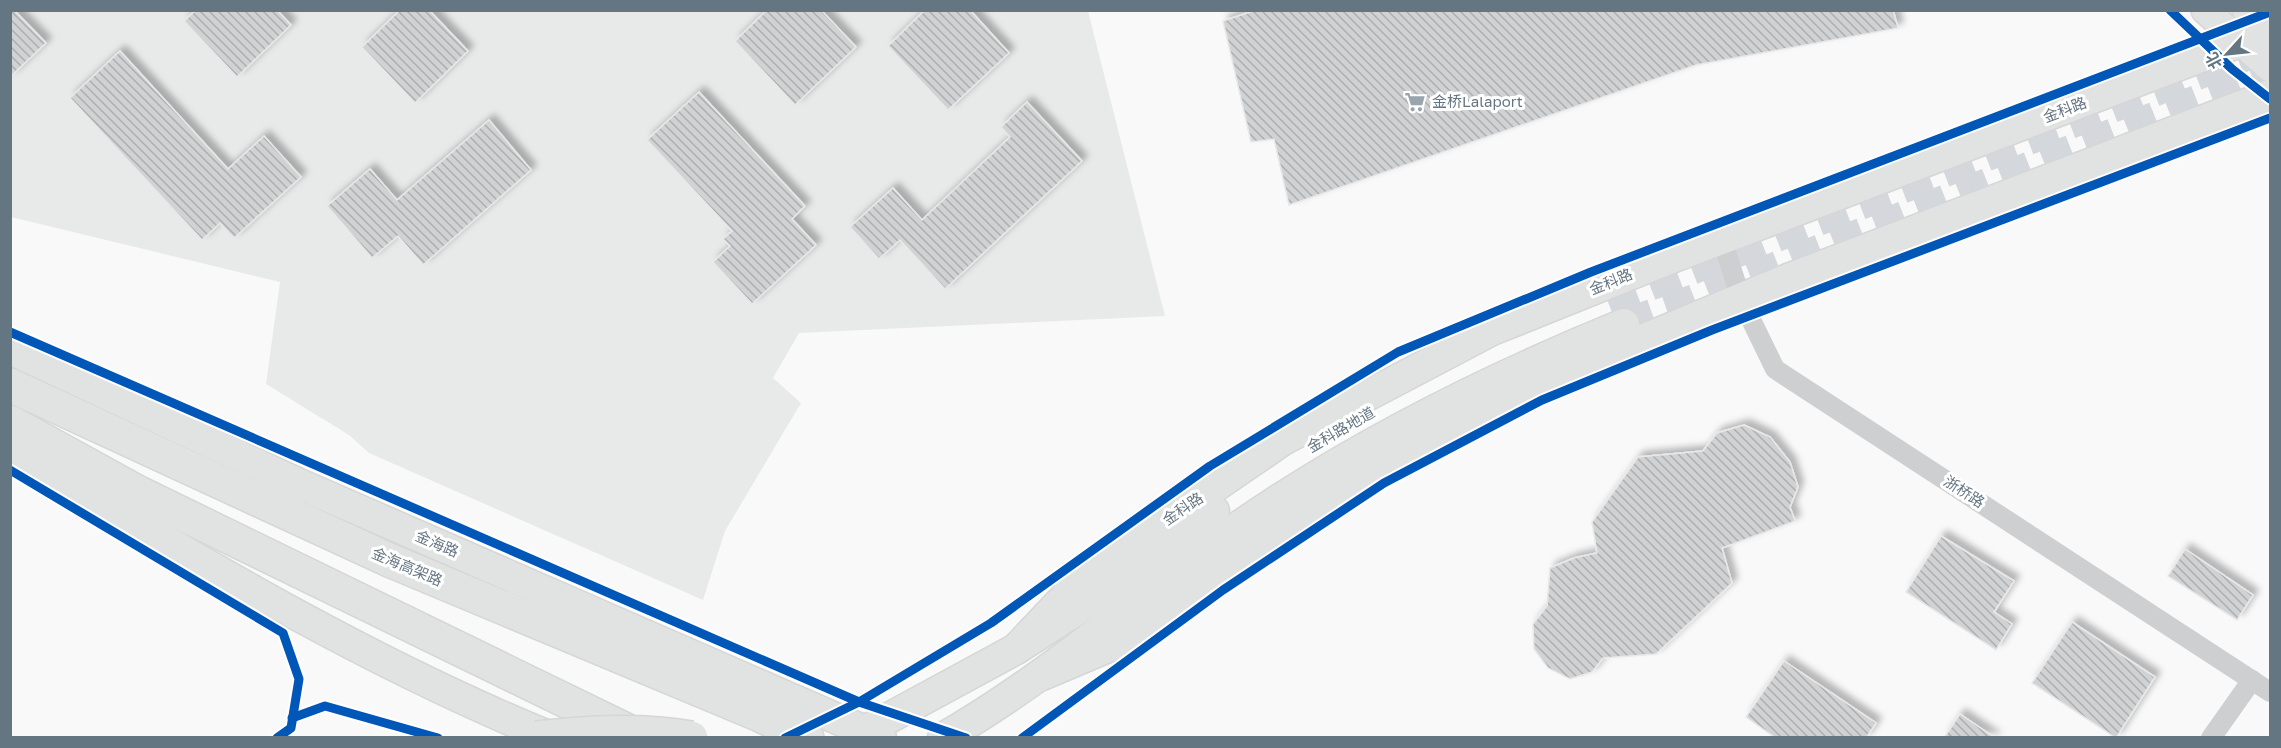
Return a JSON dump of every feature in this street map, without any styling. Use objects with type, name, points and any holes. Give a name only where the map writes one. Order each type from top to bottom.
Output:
[{"type":"highway","name":"金海高架路","points":[[10,385],[389,560],[749,710],[807,738]]},
{"type":"highway","points":[[10,422],[137,492],[617,728],[643,738]]},
{"type":"highway","points":[[537,738],[585,732],[671,734],[692,738]]},
{"type":"main road","name":"金科路","points":[[1016,649],[1086,575],[1283,440],[1492,330],[1722,239],[2240,42],[2270,34]]},
{"type":"main road","points":[[943,738],[1042,675],[1134,636],[1242,555],[1404,451],[1563,374],[1741,299],[2271,95]]},
{"type":"main road","name":"金科路地道","points":[[1109,604],[1251,486],[1332,434],[1477,358],[1616,313]]},
{"type":"main road","name":"金海路","points":[[10,349],[297,483],[868,735]]},
{"type":"main road","points":[[10,449],[223,574],[479,708],[552,738]]},
{"type":"main road","name":"金科路","points":[[868,735],[1016,649],[1109,604]]},
{"type":"main road","points":[[1042,675],[1109,604]]},
{"type":"street","points":[[2205,10],[2271,68]]},
{"type":"street","points":[[2246,10],[2270,34]]},
{"type":"street","name":"浙桥路","points":[[1722,239],[1741,299],[1775,369],[2271,692]]},
{"type":"street","points":[[2211,738],[2252,680]]},
{"type":"shaded area","points":[[11,11],[1088,11],[1165,316],[799,333],[773,378],[801,403],[725,531],[703,600],[369,453],[349,435],[266,384],[280,282],[11,217]]},
{"type":"building","points":[[10,10],[14,10],[46,43],[10,77]]},
{"type":"building","points":[[196,10],[277,10],[291,25],[237,77],[184,21]]},
{"type":"building","points":[[400,10],[429,10],[468,51],[415,103],[362,47]]},
{"type":"building","points":[[767,10],[821,10],[856,47],[795,105],[735,41]]},
{"type":"building","points":[[925,10],[970,10],[1009,53],[948,110],[888,46]]},
{"type":"building","name":"金桥Lalaport","points":[[1256,10],[1893,10],[1898,28],[1696,65],[1289,205],[1274,139],[1251,142],[1223,21]]},
{"type":"building","points":[[120,51],[228,169],[264,136],[301,177],[234,238],[220,223],[202,240],[70,98]]},
{"type":"building","points":[[699,92],[805,206],[792,219],[816,245],[752,304],[713,262],[730,246],[723,239],[732,231],[647,140]]},
{"type":"building","points":[[1027,102],[1082,161],[945,289],[900,240],[879,259],[850,227],[893,188],[922,220],[1010,137],[1001,127]]},
{"type":"building","points":[[489,120],[531,170],[423,265],[398,236],[372,258],[327,206],[370,169],[397,200]]},
{"type":"building","points":[[1744,425],[1770,437],[1790,462],[1798,487],[1790,507],[1795,521],[1722,548],[1732,583],[1656,654],[1603,658],[1592,672],[1570,679],[1548,668],[1534,649],[1533,624],[1547,606],[1550,568],[1574,558],[1597,553],[1592,522],[1638,457],[1703,451],[1717,433]]},
{"type":"building","points":[[1941,536],[2014,581],[1994,612],[2012,624],[1996,650],[1906,592]]},
{"type":"building","points":[[2185,549],[2253,595],[2237,620],[2168,576]]},
{"type":"building","points":[[2072,622],[2155,677],[2116,738],[2032,683]]},
{"type":"building","points":[[1784,661],[1876,723],[1866,738],[1776,738],[1746,717]]},
{"type":"building","points":[[1960,714],[1995,738],[1944,738]]},
{"type":"tunnel","points":[[1608,302],[2270,47]]},
{"type":"tunnel","points":[[1624,324],[1692,300],[2270,71]]},
{"type":"cycle path","points":[[2170,10],[2232,69],[2270,99]]},
{"type":"cycle path","points":[[785,738],[859,702],[991,623],[1210,466],[1398,352],[1591,272],[2270,12]]},
{"type":"cycle path","points":[[1022,738],[1223,590],[1384,483],[1542,400],[1712,330],[2270,118]]},
{"type":"cycle path","points":[[10,332],[859,702],[966,738]]},
{"type":"cycle path","points":[[10,470],[283,633],[299,679],[291,728],[277,738]]},
{"type":"cycle path","points":[[292,718],[325,706],[438,738]]},
{"type":"place","name":"金桥Lalaport","points":[[1415,102]]}]
